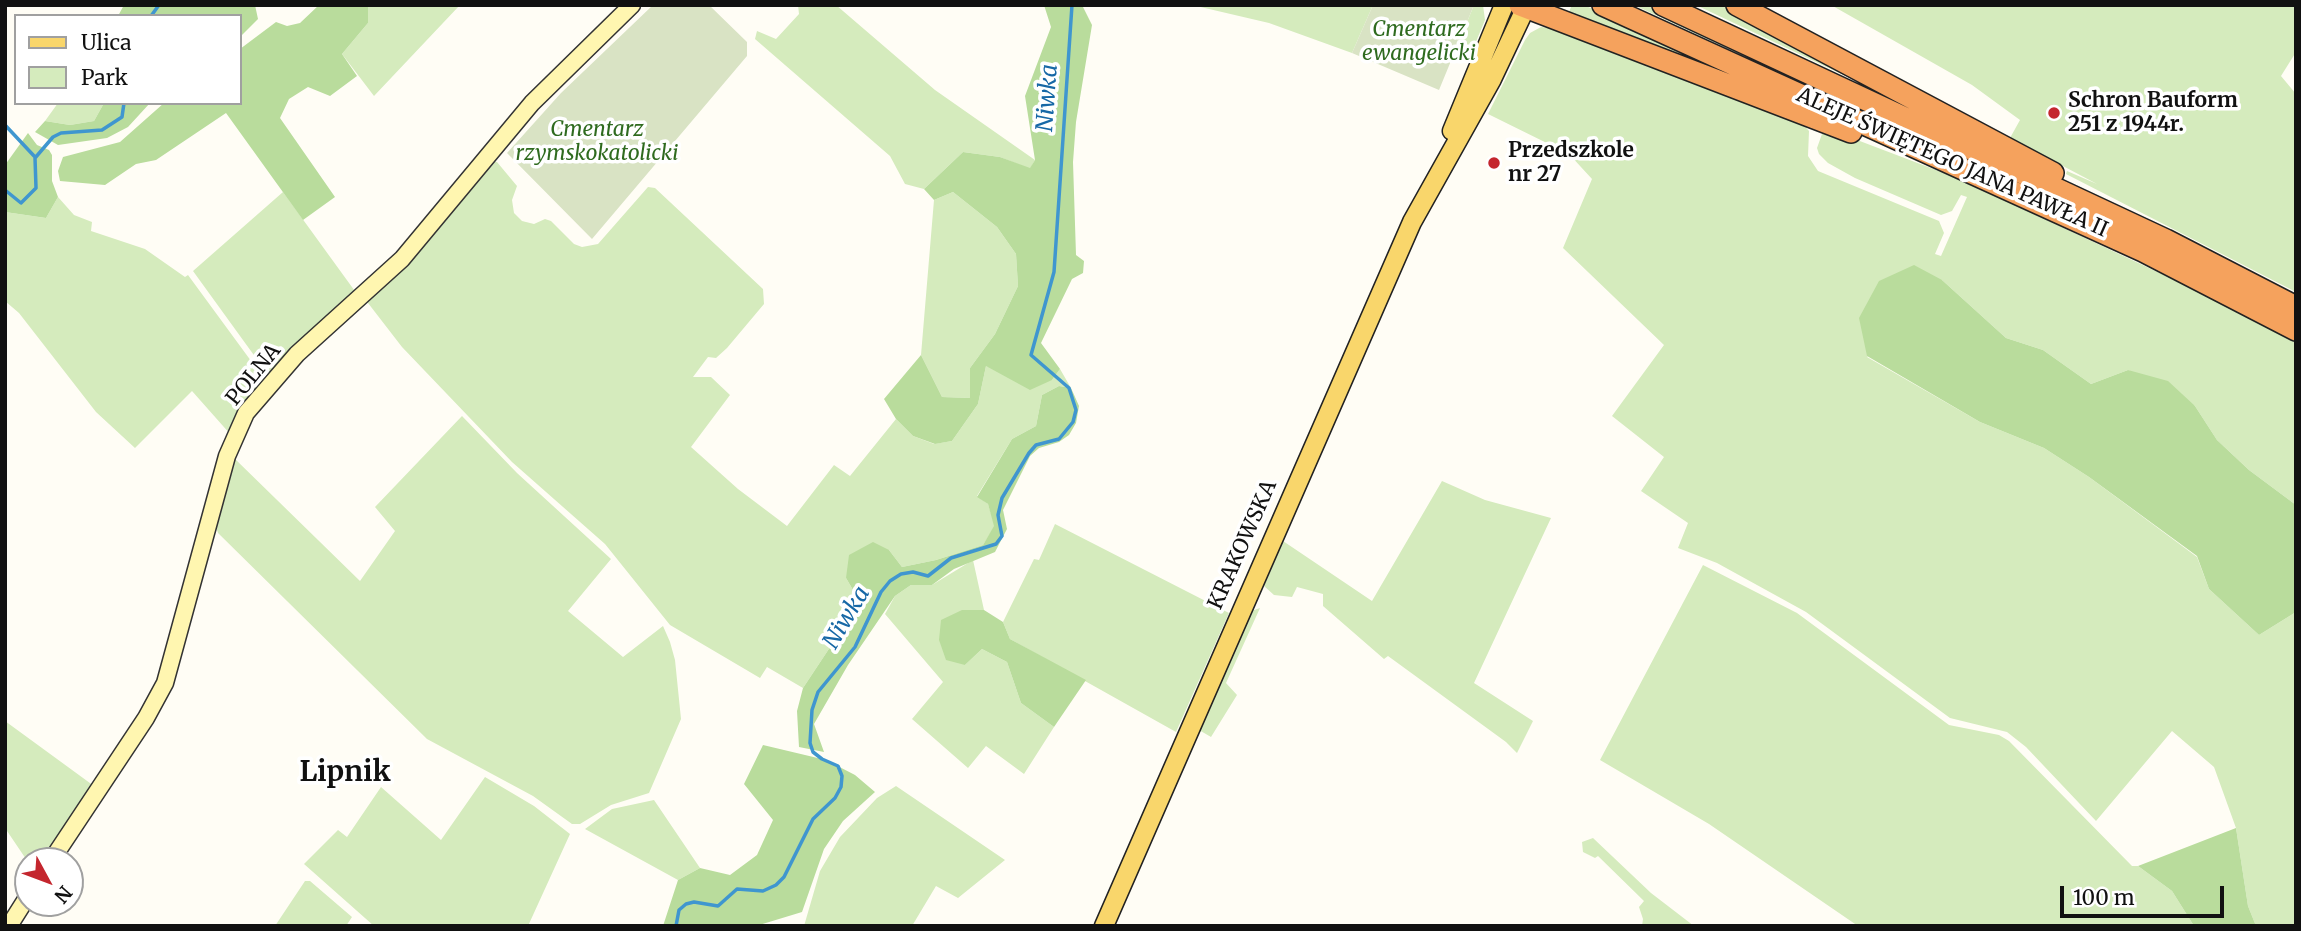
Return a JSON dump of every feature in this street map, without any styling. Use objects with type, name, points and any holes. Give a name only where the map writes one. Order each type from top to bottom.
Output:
[{"type":"highway","name":"ALEJE ŚWIĘTEGO JANA PAWŁA II","points":[[1603,5],[1967,168],[2187,272],[2296,330]]},
{"type":"highway","name":"ALEJE ŚWIĘTEGO JANA PAWŁA II","points":[[1663,5],[2166,240],[2296,307]]},
{"type":"highway","points":[[1737,5],[2035,162],[2166,240]]},
{"type":"highway","points":[[1519,6],[1877,142],[1967,168]]},
{"type":"main road","name":"KRAKOWSKA","points":[[1104,926],[1257,570],[1429,186],[1492,79],[1519,6]]},
{"type":"street","name":"POLNA","points":[[60,847],[146,718],[165,683],[227,456],[246,413],[297,354],[402,259],[532,103],[632,5]]},
{"type":"green space","points":[[124,5],[255,5],[258,19],[242,35],[242,14],[119,14]]},
{"type":"green space","points":[[319,5],[368,5],[368,23],[342,54],[357,76],[330,96],[308,87],[289,99],[280,118],[335,197],[303,220],[226,113],[156,160],[136,164],[105,185],[60,181],[58,171],[63,157],[120,142],[162,105],[242,105],[242,48],[276,22],[287,26],[300,23]]},
{"type":"green space","points":[[368,5],[460,5],[374,96],[342,54],[368,23]]},
{"type":"green space","name":"Cmentarz rzymskokatolicki","points":[[653,5],[709,5],[747,42],[747,56],[592,239],[507,153],[561,93]]},
{"type":"green space","points":[[798,5],[836,5],[935,90],[1035,160],[1030,169],[1000,157],[963,152],[924,189],[905,184],[890,156],[755,39],[757,31],[776,39],[799,14]]},
{"type":"green space","points":[[1044,5],[1082,5],[1092,25],[1076,122],[1073,162],[1076,255],[1084,261],[1083,273],[1072,279],[1041,343],[1060,369],[1052,380],[1030,390],[986,366],[978,404],[952,441],[935,444],[913,436],[896,419],[884,399],[921,355],[942,397],[970,398],[970,368],[995,334],[1018,286],[1016,254],[997,227],[953,192],[934,200],[924,189],[963,152],[1000,157],[1030,168],[1035,160],[1025,96],[1051,27]]},
{"type":"green space","points":[[1192,5],[1373,5],[1352,53],[1269,23]]},
{"type":"green space","name":"Cmentarz ewangelicki","points":[[1373,5],[1474,5],[1439,90],[1352,53]]},
{"type":"green space","points":[[1474,5],[1483,5],[1485,20],[1473,49],[1458,44]]},
{"type":"green space","points":[[1572,5],[1584,5],[1810,109],[1568,14]]},
{"type":"green space","points":[[1634,5],[1646,5],[2042,190],[2040,194]]},
{"type":"green space","points":[[1696,5],[1724,5],[1899,100],[1892,98]]},
{"type":"green space","points":[[1831,5],[2296,5],[2296,52],[2281,76],[2296,94],[2296,292],[2066,174],[2067,171],[2097,184],[2010,138],[2020,120],[1972,85]]},
{"type":"green space","points":[[1541,27],[1551,28],[1802,123],[1809,131],[1808,156],[1818,171],[1939,221],[1944,233],[1935,254],[1941,256],[1967,197],[1961,195],[1952,211],[1941,215],[1855,178],[1828,163],[1819,154],[1817,148],[1822,134],[1844,135],[1957,178],[2228,305],[2296,341],[2296,505],[2249,470],[2217,440],[2195,406],[2128,370],[2091,384],[2043,350],[2006,338],[1942,280],[1867,357],[1980,422],[2044,448],[2089,477],[2197,557],[2209,589],[2259,635],[2296,612],[2296,926],[2256,926],[2248,906],[2236,828],[2214,767],[2172,731],[2096,821],[2026,747],[2007,732],[1950,718],[1806,612],[1717,563],[1678,548],[1688,523],[1641,491],[1664,457],[1612,416],[1664,345],[1563,248],[1592,179],[1569,154],[1488,114],[1525,40],[1530,33]]},
{"type":"green space","points":[[57,105],[103,105],[94,121],[70,125],[45,121]]},
{"type":"green space","points":[[103,105],[148,105],[128,127],[107,138],[58,145],[35,132],[45,121],[70,125],[94,121]]},
{"type":"green space","points":[[28,133],[37,145],[49,150],[52,155],[52,181],[58,197],[46,218],[5,212],[5,165]]},
{"type":"green space","points":[[492,161],[497,162],[517,186],[512,200],[514,213],[522,221],[534,224],[545,219],[551,221],[574,244],[582,247],[598,244],[648,187],[655,188],[763,289],[764,304],[727,348],[716,358],[708,357],[693,377],[711,377],[730,395],[691,447],[738,489],[787,526],[834,465],[850,476],[896,419],[913,436],[934,444],[952,441],[978,404],[986,366],[1052,380],[1060,369],[1071,388],[1059,386],[1042,395],[1036,426],[1012,439],[977,496],[988,504],[995,526],[983,545],[936,560],[902,567],[889,550],[846,578],[860,602],[803,688],[767,667],[760,678],[670,625],[605,544],[512,462],[402,347],[368,303],[417,252]]},
{"type":"green space","points":[[283,192],[357,294],[269,376],[193,271]]},
{"type":"green space","points":[[953,192],[997,227],[1016,254],[1018,286],[995,334],[970,368],[970,398],[942,397],[921,355],[934,200]]},
{"type":"green space","points":[[58,197],[74,215],[92,222],[91,231],[145,249],[185,277],[188,275],[265,380],[231,435],[192,391],[135,448],[96,412],[19,313],[5,301],[5,212],[46,218]]},
{"type":"green space","points":[[1914,265],[1942,280],[2006,338],[2043,350],[2091,384],[2128,370],[2168,381],[2195,406],[2217,440],[2249,470],[2296,505],[2296,612],[2259,635],[2209,589],[2197,556],[2089,477],[2044,448],[1980,422],[1867,356],[1859,318],[1879,281]]},
{"type":"green space","points":[[1059,386],[1071,388],[1079,406],[1076,423],[1069,435],[1059,442],[1039,448],[1030,456],[1003,510],[1007,529],[995,552],[954,569],[932,585],[911,585],[895,596],[848,665],[814,724],[824,752],[799,747],[797,711],[803,688],[860,602],[846,578],[849,555],[873,542],[889,550],[902,567],[936,560],[983,545],[994,526],[988,504],[977,497],[1012,439],[1036,426],[1042,395]]},
{"type":"green space","points":[[462,416],[517,473],[611,559],[568,611],[623,657],[663,626],[670,642],[675,660],[681,719],[649,793],[611,805],[580,824],[572,824],[533,796],[427,739],[218,533],[216,527],[234,458],[360,581],[395,531],[375,507]]},
{"type":"green space","points":[[1442,481],[1485,500],[1551,518],[1474,683],[1533,721],[1517,753],[1506,742],[1388,656],[1384,659],[1323,606],[1323,594],[1297,587],[1292,597],[1274,595],[1264,586],[1283,541],[1372,601]]},
{"type":"green space","points":[[1055,524],[1229,613],[1176,732],[1010,639],[1003,622],[1034,559],[1039,560]]},
{"type":"green space","points":[[973,560],[984,610],[962,610],[965,665],[982,649],[1007,662],[1021,703],[1054,727],[1024,774],[986,746],[968,768],[912,719],[943,682],[885,614],[895,596],[911,585],[932,585]]},
{"type":"green space","points":[[1703,565],[1797,613],[1949,725],[1999,735],[2009,741],[2132,866],[2138,866],[2172,891],[2194,926],[1858,926],[1709,824],[1600,760]]},
{"type":"green space","points":[[1260,608],[1226,683],[1237,695],[1211,737],[1199,730],[1251,611]]},
{"type":"green space","points":[[962,610],[984,610],[1003,622],[1010,639],[1086,680],[1054,727],[1021,703],[1007,662],[982,649],[965,665],[946,660],[939,640],[941,620]]},
{"type":"green space","points":[[5,721],[94,786],[53,847],[18,847],[5,828]]},
{"type":"green space","points":[[763,745],[826,760],[855,775],[875,792],[843,821],[824,849],[802,912],[756,926],[663,926],[678,880],[700,868],[730,875],[757,855],[773,820],[744,784]]},
{"type":"green space","points":[[485,777],[534,806],[570,834],[528,926],[374,926],[304,864],[338,830],[347,837],[381,787],[441,840]]},
{"type":"green space","points":[[896,786],[1005,860],[958,898],[936,886],[912,926],[804,926],[820,871],[840,837],[877,798]]},
{"type":"green space","points":[[654,800],[700,868],[678,880],[585,829],[612,809]]},
{"type":"green space","points":[[2236,828],[2248,906],[2256,926],[2194,926],[2172,891],[2138,866]]},
{"type":"green space","points":[[1593,838],[1651,893],[1694,926],[1642,926],[1639,907],[1644,901],[1598,856],[1595,858],[1583,852],[1582,842]]},
{"type":"green space","points":[[305,881],[310,881],[352,917],[346,926],[275,926]]},
{"type":"waterway","name":"Niwka","points":[[152,14],[159,5]]},
{"type":"waterway","name":"Niwka","points":[[676,926],[679,910],[686,904],[694,902],[718,906],[737,889],[763,891],[776,885],[784,877],[813,819],[835,798],[841,787],[842,776],[838,766],[813,752],[810,743],[812,710],[818,692],[855,647],[881,592],[890,581],[901,574],[913,572],[928,576],[951,558],[996,544],[1002,536],[998,515],[1002,498],[1029,453],[1036,445],[1059,439],[1073,422],[1076,410],[1069,388],[1031,355],[1054,272],[1072,5]]},
{"type":"waterway","name":"Niwka","points":[[5,190],[21,203],[36,188],[35,158],[53,137],[61,133],[102,130],[122,117],[124,105]]},
{"type":"waterway","name":"Niwka","points":[[5,125],[35,157]]},
{"type":"place","name":"Schron Bauform 251 z 1944r.","points":[[2054,113]]},
{"type":"place","name":"Przedszkole nr 27","points":[[1494,163]]},
{"type":"district","name":"Lipnik","points":[[345,773]]}]
